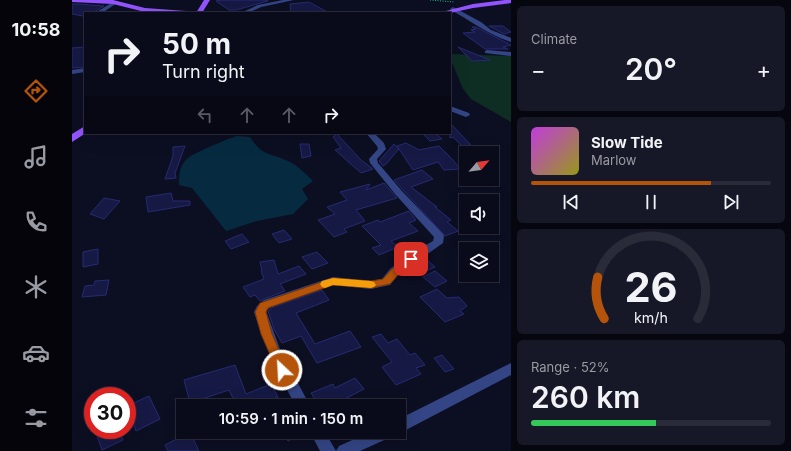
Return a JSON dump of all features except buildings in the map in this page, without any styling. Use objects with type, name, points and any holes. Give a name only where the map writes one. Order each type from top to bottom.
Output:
[{"type":"main road","points":[[72,0],[115,2],[145,10],[172,12]]},
{"type":"main road","points":[[200,12],[207,0]]},
{"type":"main road","points":[[444,12],[453,9],[511,1]]},
{"type":"main road","points":[[72,139],[84,130]]},
{"type":"street","points":[[246,12],[249,8],[256,6],[292,0]]},
{"type":"street","points":[[100,12],[115,2]]},
{"type":"street","points":[[453,9],[479,23],[489,31],[511,40]]},
{"type":"street","points":[[487,52],[511,54]]},
{"type":"street","points":[[72,72],[84,70]]},
{"type":"street","points":[[451,108],[466,115]]},
{"type":"street","points":[[298,399],[273,351],[266,334],[260,312],[261,308],[268,304],[333,282],[371,285],[386,282],[394,272],[411,259],[438,243],[439,236],[398,192],[374,163],[373,159],[382,149],[382,145],[371,134]]},
{"type":"street","points":[[406,423],[511,369]]},
{"type":"street","points":[[344,451],[371,439]]},
{"type":"path","points":[[430,0],[454,2]]},
{"type":"path","points":[[447,0],[466,7]]},
{"type":"green space","points":[[451,54],[511,56],[511,122],[471,99],[463,89],[451,60]]},
{"type":"water","points":[[237,136],[250,137],[263,151],[292,163],[313,181],[302,189],[308,199],[293,214],[257,221],[226,231],[192,188],[179,185],[180,170],[188,158],[209,147]]},
{"type":"slow traffic","points":[[325,284],[333,282],[371,285]]},
{"type":"route","points":[[282,370],[266,334],[260,312],[261,308],[268,304],[333,282],[371,285],[386,282],[394,272],[411,259]]}]
